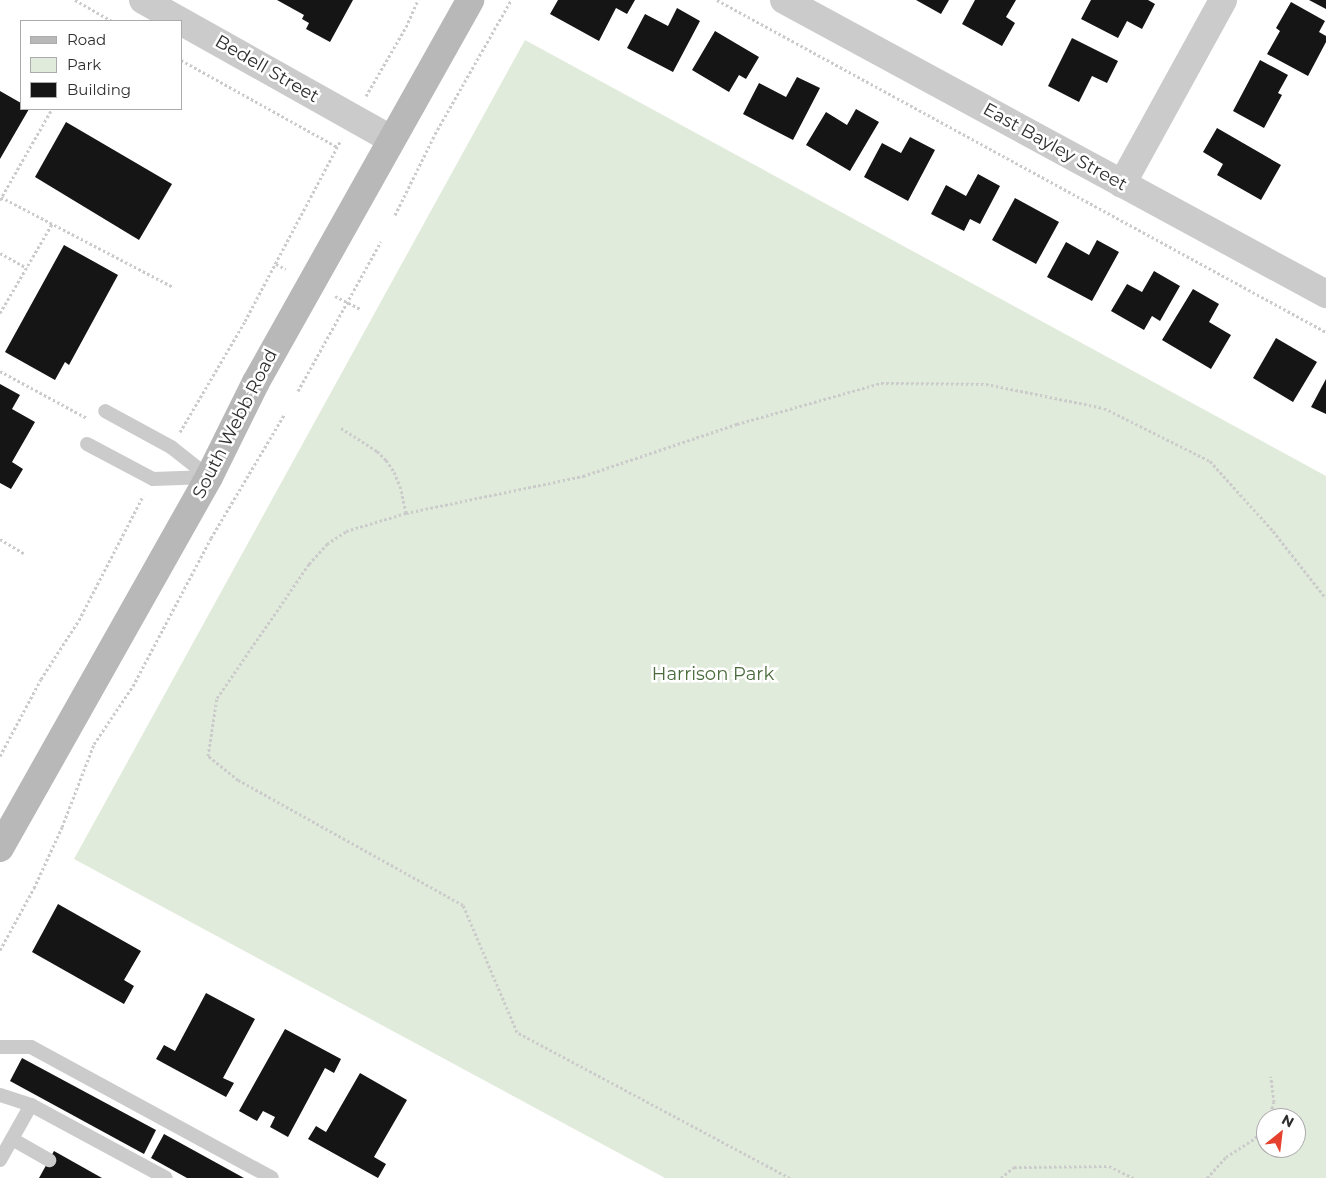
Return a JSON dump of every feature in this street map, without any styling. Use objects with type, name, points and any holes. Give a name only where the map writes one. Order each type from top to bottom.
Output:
[{"type":"main road","name":"South Webb Road","points":[[0,848],[209,477],[256,382],[470,0]]},
{"type":"street","name":"Bedell Street","points":[[143,0],[181,9],[391,139]]},
{"type":"street","name":"East Bayley Street","points":[[784,0],[1326,294]]},
{"type":"street","points":[[1122,184],[1223,0]]},
{"type":"lane","points":[[105,411],[171,447],[209,477]]},
{"type":"lane","points":[[87,444],[153,479],[209,477]]},
{"type":"lane","points":[[1,1045],[31,1047],[272,1178]]},
{"type":"lane","points":[[0,1094],[31,1105],[166,1178]]},
{"type":"lane","points":[[0,1160],[31,1105]]},
{"type":"lane","points":[[12,1139],[49,1160]]},
{"type":"path","points":[[75,0],[110,20]]},
{"type":"path","points":[[366,96],[406,27],[418,0]]},
{"type":"path","points":[[395,215],[435,134],[511,0]]},
{"type":"path","points":[[717,0],[1326,332]]},
{"type":"path","points":[[182,61],[337,147]]},
{"type":"path","points":[[51,110],[1,198],[172,287]]},
{"type":"path","points":[[177,437],[276,264],[342,140]]},
{"type":"path","points":[[0,313],[52,224]]},
{"type":"path","points":[[298,391],[381,241]]},
{"type":"path","points":[[0,253],[27,268]]},
{"type":"path","points":[[276,264],[286,269]]},
{"type":"path","points":[[335,296],[362,310]]},
{"type":"path","points":[[0,370],[90,419]]},
{"type":"path","points":[[790,1178],[517,1032],[463,904],[238,780],[208,756],[217,698],[308,564],[327,544],[346,531],[406,513],[583,476],[737,424],[881,383],[986,384],[1104,408],[1210,461],[1273,531],[1326,598]]},
{"type":"path","points":[[0,950],[34,888],[62,827],[94,744],[133,686],[211,538],[284,416]]},
{"type":"path","points":[[341,428],[376,451],[386,460],[400,486],[406,513]]},
{"type":"path","points":[[0,756],[41,679],[79,620],[143,496]]},
{"type":"path","points":[[0,539],[26,554]]},
{"type":"path","points":[[1271,1076],[1274,1102],[1272,1108]]},
{"type":"path","points":[[1207,1178],[1226,1157],[1256,1137]]},
{"type":"path","points":[[1001,1178],[1014,1167],[1110,1166],[1134,1178]]},
{"type":"green space","name":"Harrison Park","points":[[525,40],[1326,476],[1326,1178],[665,1178],[74,859]]},
{"type":"building","points":[[277,0],[353,0],[330,42],[306,29],[309,23],[302,19],[304,15]]},
{"type":"building","points":[[558,0],[635,0],[627,14],[616,8],[599,41],[550,14]]},
{"type":"building","points":[[916,0],[949,0],[941,14]]},
{"type":"building","points":[[975,0],[1016,0],[1006,17],[1015,23],[1002,46],[962,24]]},
{"type":"building","points":[[1091,0],[1148,0],[1155,4],[1142,29],[1127,21],[1118,38],[1081,19]]},
{"type":"building","points":[[1309,0],[1326,0],[1326,9]]},
{"type":"building","points":[[1291,2],[1325,21],[1319,32],[1326,36],[1326,42],[1308,76],[1267,54],[1280,31],[1276,28]]},
{"type":"building","points":[[677,8],[700,21],[673,72],[627,48],[645,14],[668,26]]},
{"type":"building","points":[[715,31],[759,57],[746,79],[739,75],[729,92],[692,70]]},
{"type":"building","points":[[1072,38],[1118,61],[1107,83],[1092,76],[1079,102],[1048,86]]},
{"type":"building","points":[[1260,60],[1288,75],[1278,93],[1282,95],[1264,128],[1233,111]]},
{"type":"building","points":[[797,77],[820,88],[793,140],[743,114],[759,83],[786,97]]},
{"type":"building","points":[[0,91],[20,102],[20,110],[28,110],[0,159]]},
{"type":"building","points":[[856,109],[879,122],[850,171],[806,145],[826,112],[847,125]]},
{"type":"building","points":[[66,122],[172,184],[139,240],[35,177]]},
{"type":"building","points":[[1217,128],[1281,165],[1261,200],[1217,175],[1223,164],[1203,152]]},
{"type":"building","points":[[910,137],[935,150],[908,201],[864,177],[882,143],[901,153]]},
{"type":"building","points":[[978,174],[1000,186],[980,224],[970,219],[964,231],[931,214],[946,185],[966,196]]},
{"type":"building","points":[[1015,198],[1059,222],[1036,264],[992,240]]},
{"type":"building","points":[[1097,240],[1119,252],[1092,301],[1047,277],[1066,242],[1089,255]]},
{"type":"building","points":[[64,245],[118,275],[69,365],[65,362],[55,380],[5,352]]},
{"type":"building","points":[[1154,271],[1180,286],[1160,321],[1152,316],[1144,330],[1111,311],[1127,284],[1142,292]]},
{"type":"building","points":[[1193,289],[1219,304],[1209,322],[1231,335],[1211,369],[1162,340]]},
{"type":"building","points":[[1276,338],[1317,362],[1293,402],[1253,378]]},
{"type":"building","points":[[1326,379],[1326,414],[1311,407]]},
{"type":"building","points":[[0,384],[20,395],[12,409],[35,422],[12,462],[23,469],[11,489],[0,483]]},
{"type":"building","points":[[58,904],[141,951],[124,980],[134,986],[124,1004],[32,952]]},
{"type":"building","points":[[206,993],[255,1019],[223,1078],[234,1083],[226,1097],[156,1059],[164,1045],[175,1051]]},
{"type":"building","points":[[285,1029],[341,1059],[334,1073],[325,1068],[288,1137],[270,1127],[275,1117],[263,1111],[257,1121],[239,1111]]},
{"type":"building","points":[[22,1058],[156,1130],[144,1154],[10,1081]]},
{"type":"building","points":[[360,1073],[407,1100],[374,1157],[386,1164],[378,1178],[308,1139],[316,1126],[326,1132]]},
{"type":"building","points":[[164,1134],[244,1178],[187,1178],[151,1158]]},
{"type":"building","points":[[54,1151],[102,1178],[39,1178]]}]
